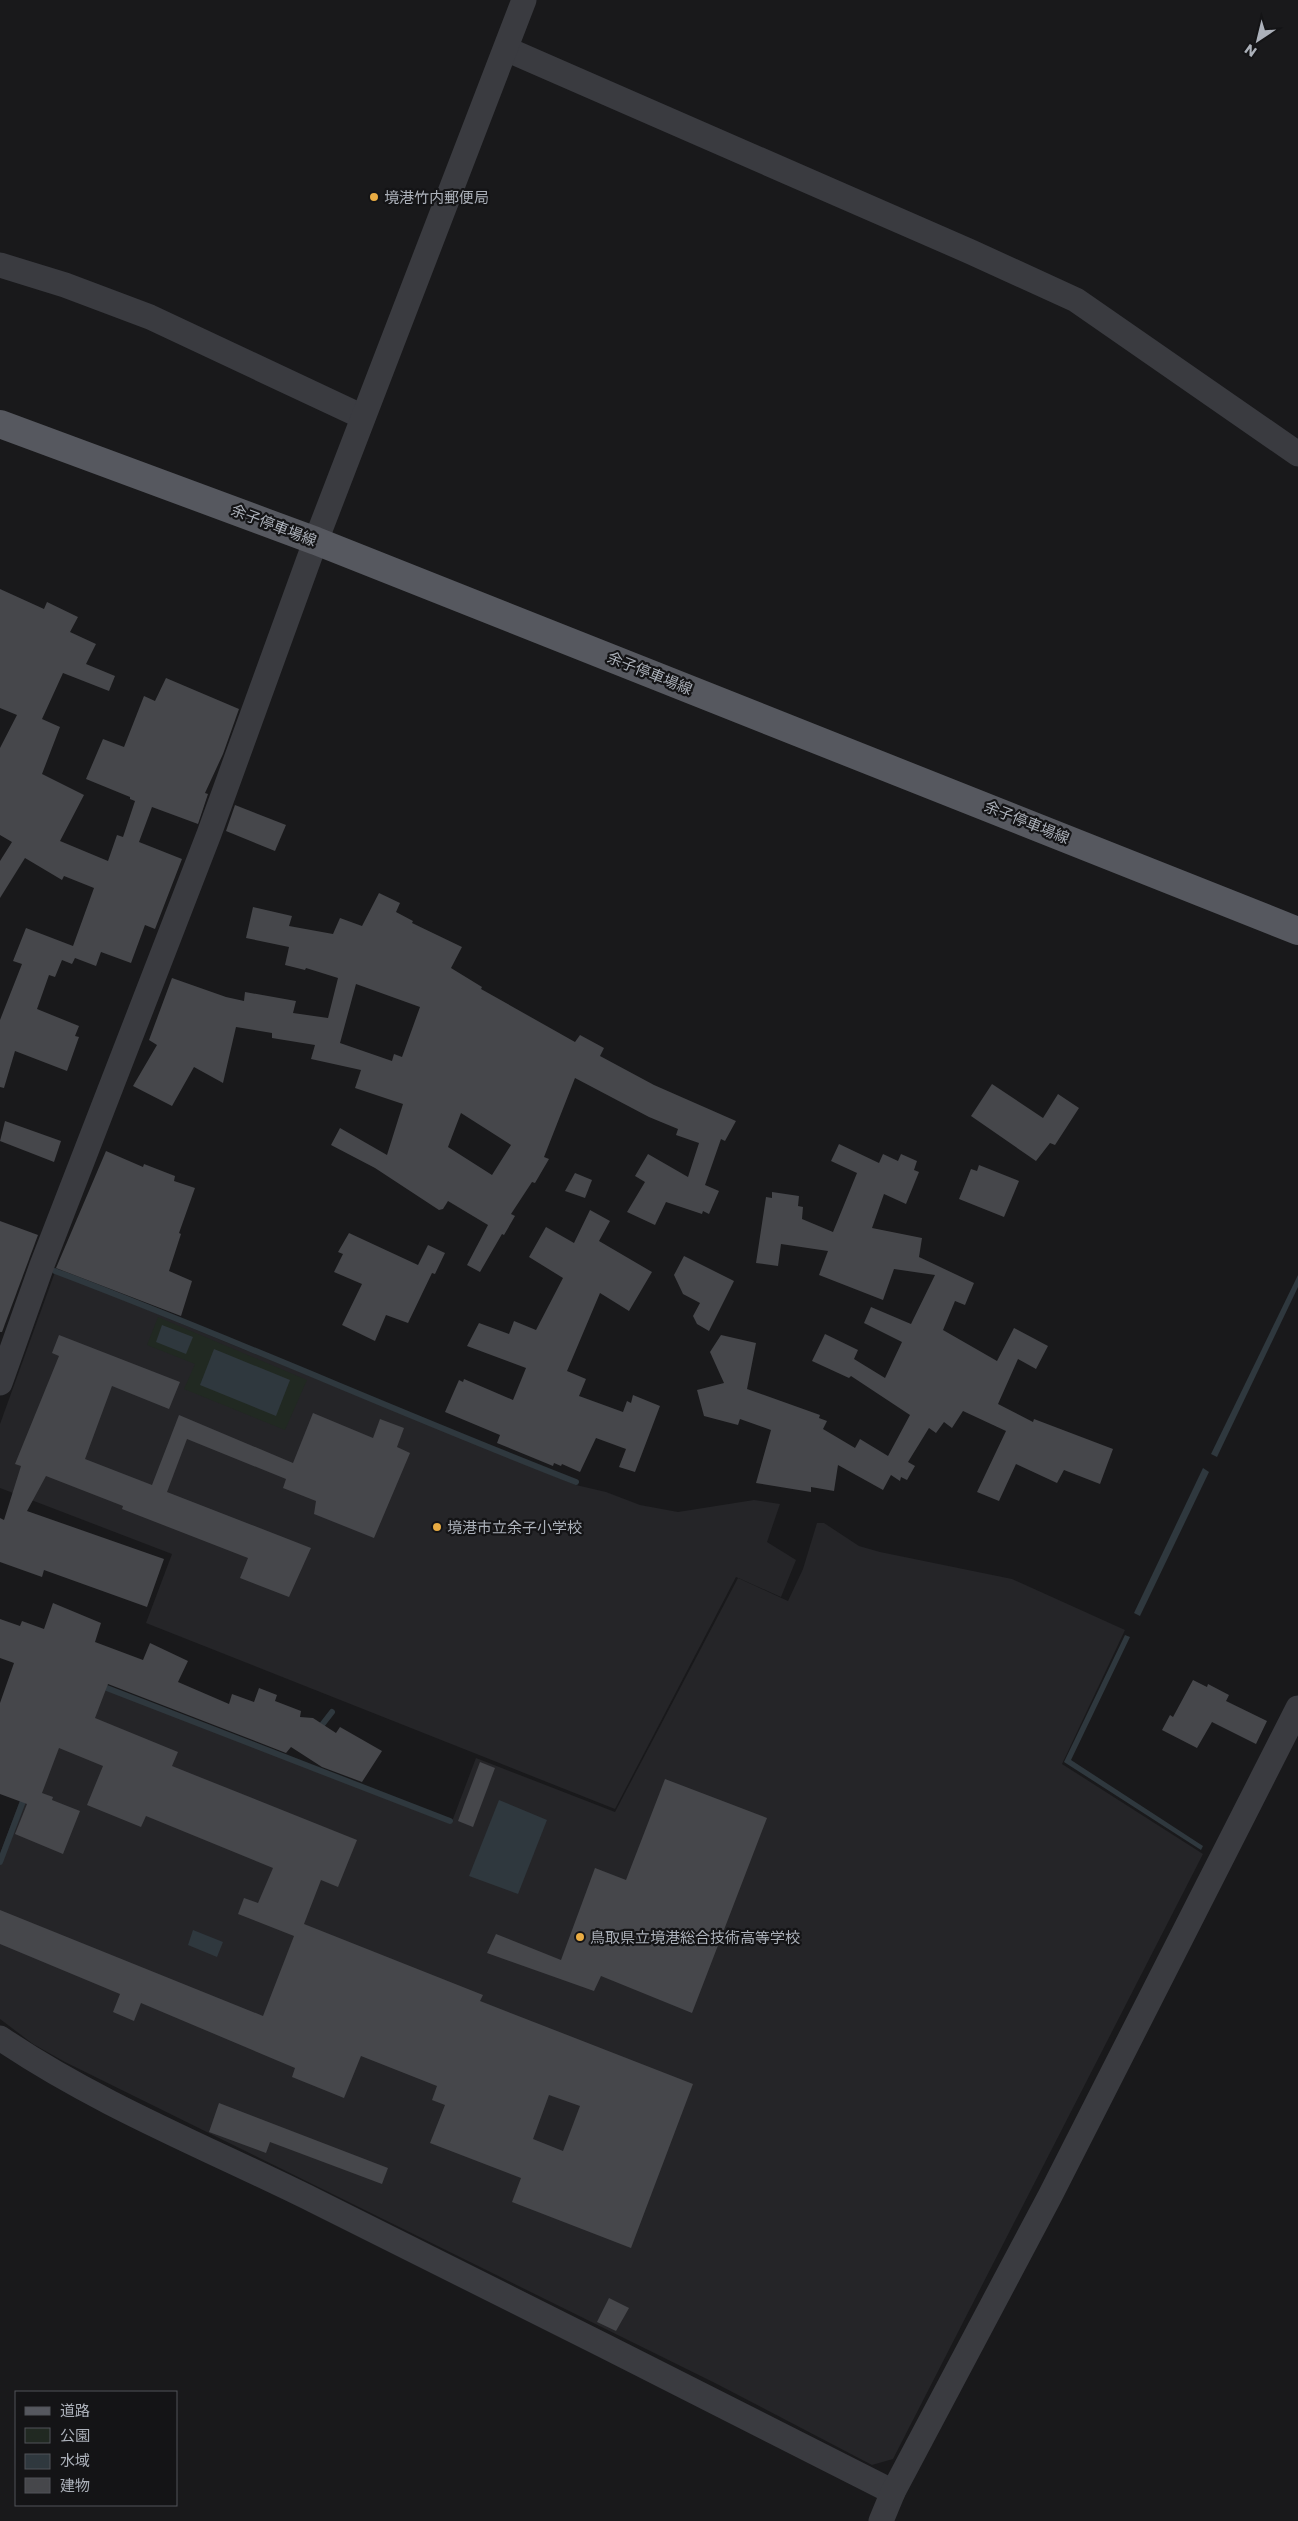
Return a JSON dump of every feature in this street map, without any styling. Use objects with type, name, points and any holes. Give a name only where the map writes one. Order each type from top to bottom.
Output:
[{"type":"main road","name":"余子停車場線","points":[[0,424],[316,541],[1298,931]]},
{"type":"street","points":[[0,1383],[42,1265],[209,834],[316,541],[524,0]]},
{"type":"street","points":[[506,48],[1062,293],[1121,330],[1298,454]]},
{"type":"street","points":[[0,265],[66,285],[150,317],[363,417]]},
{"type":"street","points":[[880,2521],[893,2492],[1050,2196],[1298,1708]]},
{"type":"street","points":[[0,2038],[30,2059],[110,2102],[544,2314],[893,2492]]},
{"type":"shaded area","name":"境港市立余子小学校","points":[[55,1272],[576,1485],[606,1492],[640,1505],[678,1512],[754,1500],[780,1504],[767,1542],[796,1560],[781,1597],[736,1577],[615,1809],[146,1623],[172,1554],[0,1488],[0,1424]]},
{"type":"shaded area","name":"鳥取県立境港総合技術高等学校","points":[[817,1523],[824,1523],[859,1546],[1012,1579],[1125,1630],[1062,1764],[1203,1854],[893,2459],[872,2465],[715,2383],[65,2062],[33,2044],[0,2019],[0,1854],[67,1674],[451,1824],[476,1758],[615,1812],[738,1578],[788,1601],[803,1569]]},
{"type":"green space","points":[[158,1317],[307,1380],[285,1430],[184,1389],[195,1364],[147,1345]]},
{"type":"water","points":[[1298,1275],[1298,1287],[1217,1457],[1211,1454]]},
{"type":"water","points":[[162,1325],[193,1337],[186,1354],[156,1342]]},
{"type":"water","points":[[214,1349],[290,1380],[276,1416],[200,1385]]},
{"type":"water","points":[[1203,1468],[1209,1472],[1140,1616],[1134,1613]]},
{"type":"water","points":[[1125,1635],[1130,1637],[1071,1760],[1203,1846],[1201,1850],[1064,1762]]},
{"type":"water","points":[[499,1800],[547,1820],[518,1894],[469,1876]]},
{"type":"water","points":[[193,1930],[223,1942],[217,1957],[188,1945]]},
{"type":"building","points":[[0,589],[44,609],[47,602],[78,617],[70,632],[96,644],[86,664],[115,676],[109,691],[63,673],[42,719],[60,727],[42,774],[84,795],[60,841],[108,861],[117,835],[123,837],[135,801],[130,799],[130,797],[86,779],[103,739],[124,747],[144,696],[155,701],[166,678],[239,709],[223,754],[205,793],[208,794],[198,824],[152,807],[139,842],[182,859],[155,929],[145,925],[131,963],[101,952],[96,966],[75,958],[72,964],[62,960],[55,977],[49,975],[37,1009],[79,1026],[75,1036],[79,1037],[67,1071],[15,1051],[4,1088],[0,1087],[0,1020],[22,964],[13,961],[26,928],[73,946],[94,888],[64,876],[62,880],[25,858],[0,898],[0,861],[12,842],[0,835],[0,748],[17,715],[0,708]]},
{"type":"building","points":[[235,805],[286,825],[275,851],[226,831]]},
{"type":"building","points":[[379,893],[400,903],[396,912],[413,921],[412,923],[462,947],[451,968],[482,987],[481,989],[575,1042],[580,1035],[604,1048],[600,1056],[654,1085],[736,1121],[725,1141],[721,1139],[705,1185],[719,1191],[709,1214],[703,1211],[702,1214],[666,1202],[655,1225],[627,1212],[645,1182],[635,1176],[648,1154],[688,1177],[699,1143],[676,1135],[678,1129],[649,1117],[575,1078],[544,1157],[549,1159],[535,1183],[532,1182],[511,1214],[515,1216],[480,1272],[467,1265],[488,1225],[448,1201],[443,1209],[439,1210],[375,1168],[331,1145],[340,1128],[387,1155],[403,1104],[355,1088],[361,1070],[311,1059],[315,1045],[272,1038],[272,1033],[236,1027],[223,1083],[194,1067],[172,1106],[133,1086],[157,1045],[149,1040],[172,978],[226,997],[244,1001],[245,992],[296,1001],[293,1013],[328,1018],[338,978],[306,968],[305,970],[285,965],[289,947],[246,938],[253,907],[292,916],[289,926],[333,934],[340,918],[362,926]],"holes":[[[356,984],[420,1007],[402,1057],[394,1054],[392,1061],[340,1043]],[[461,1113],[511,1145],[492,1175],[448,1147]]]},
{"type":"building","points":[[992,1084],[1043,1118],[1058,1094],[1079,1108],[1055,1145],[1050,1143],[1036,1161],[971,1116]]},
{"type":"building","points":[[5,1121],[61,1141],[54,1162],[0,1141]]},
{"type":"building","points":[[839,1144],[879,1163],[883,1154],[898,1161],[901,1154],[917,1161],[914,1170],[919,1172],[906,1204],[884,1194],[872,1228],[922,1238],[919,1257],[974,1283],[965,1305],[955,1301],[943,1330],[997,1361],[1014,1328],[1048,1346],[1036,1369],[1018,1359],[998,1404],[1033,1422],[1034,1419],[1113,1449],[1100,1484],[1064,1470],[1057,1483],[1016,1464],[999,1501],[977,1492],[1006,1431],[963,1411],[952,1428],[944,1422],[936,1433],[929,1428],[908,1462],[915,1466],[907,1480],[901,1477],[900,1481],[891,1475],[883,1490],[838,1465],[834,1491],[811,1487],[811,1492],[756,1483],[771,1430],[740,1419],[738,1425],[704,1416],[697,1390],[724,1383],[710,1352],[721,1335],[756,1343],[747,1389],[820,1415],[819,1418],[827,1421],[823,1429],[855,1448],[860,1439],[888,1456],[910,1415],[851,1376],[849,1378],[812,1361],[825,1334],[858,1350],[854,1359],[885,1378],[902,1342],[864,1323],[871,1307],[911,1324],[935,1275],[894,1269],[883,1300],[819,1275],[828,1251],[781,1244],[778,1266],[756,1263],[766,1197],[772,1198],[772,1192],[799,1196],[798,1206],[803,1207],[802,1219],[833,1232],[857,1173],[831,1161]]},
{"type":"building","points":[[106,1151],[143,1167],[144,1164],[175,1176],[174,1181],[195,1188],[179,1233],[181,1234],[169,1271],[192,1281],[181,1316],[56,1268]]},
{"type":"building","points":[[979,1165],[1019,1181],[1004,1217],[959,1199],[971,1169],[977,1171]]},
{"type":"building","points":[[575,1173],[592,1180],[585,1198],[565,1191]]},
{"type":"building","points":[[590,1210],[610,1221],[599,1241],[652,1272],[629,1311],[600,1293],[567,1371],[586,1379],[579,1396],[623,1412],[627,1401],[631,1403],[633,1395],[660,1406],[635,1472],[619,1467],[626,1449],[596,1438],[580,1472],[562,1464],[561,1466],[554,1463],[553,1466],[497,1443],[500,1435],[445,1412],[459,1380],[463,1382],[464,1379],[513,1400],[526,1368],[467,1346],[479,1323],[509,1334],[514,1321],[536,1330],[563,1278],[529,1257],[546,1227],[574,1243]]},
{"type":"building","points":[[0,1221],[38,1235],[2,1332],[0,1332]]},
{"type":"building","points":[[349,1233],[418,1265],[428,1245],[445,1253],[435,1274],[432,1273],[408,1323],[386,1315],[375,1341],[342,1325],[362,1284],[334,1272],[343,1254],[338,1252]]},
{"type":"building","points":[[684,1256],[734,1281],[709,1331],[697,1324],[693,1316],[700,1303],[683,1294],[674,1275]]},
{"type":"building","points":[[59,1335],[180,1382],[169,1409],[112,1386],[85,1459],[152,1485],[179,1415],[293,1463],[313,1413],[373,1438],[380,1419],[404,1428],[397,1447],[410,1453],[374,1538],[314,1514],[316,1501],[283,1488],[286,1479],[187,1439],[167,1492],[311,1548],[289,1597],[240,1578],[248,1558],[122,1509],[123,1506],[46,1476],[27,1511],[164,1559],[147,1607],[44,1570],[42,1577],[0,1562],[0,1518],[4,1520],[21,1466],[15,1464],[59,1356],[52,1353]]},
{"type":"building","points":[[53,1603],[101,1623],[95,1642],[143,1660],[150,1643],[188,1661],[178,1682],[229,1704],[232,1694],[254,1702],[259,1688],[277,1695],[275,1701],[301,1711],[300,1717],[313,1718],[336,1733],[340,1727],[382,1751],[362,1782],[322,1767],[291,1747],[286,1753],[108,1684],[95,1718],[178,1752],[172,1766],[357,1840],[338,1887],[321,1880],[304,1924],[483,1995],[480,2001],[693,2084],[631,2248],[512,2202],[521,2178],[430,2143],[445,2105],[432,2100],[437,2086],[361,2056],[344,2098],[292,2077],[295,2068],[141,2003],[134,2021],[113,2012],[120,1994],[0,1944],[0,1910],[263,2016],[294,1936],[238,1914],[244,1898],[258,1903],[273,1868],[146,1816],[141,1827],[87,1805],[103,1766],[59,1748],[42,1793],[53,1797],[52,1800],[80,1811],[63,1854],[15,1834],[27,1804],[0,1794],[0,1703],[14,1663],[0,1658],[0,1619],[20,1626],[22,1621],[44,1629]],"holes":[[[549,2095],[580,2106],[563,2151],[533,2139]]]},
{"type":"building","points":[[1193,1680],[1207,1687],[1208,1684],[1229,1695],[1226,1701],[1267,1721],[1256,1744],[1212,1722],[1197,1748],[1162,1730],[1170,1715],[1173,1717]]},
{"type":"building","points":[[480,1762],[495,1768],[473,1827],[458,1821]]},
{"type":"building","points":[[665,1779],[767,1818],[692,2013],[601,1976],[594,1991],[487,1953],[496,1934],[561,1960],[595,1868],[626,1880]]},
{"type":"building","points":[[219,2103],[388,2168],[382,2184],[270,2142],[266,2153],[209,2132]]},
{"type":"building","points":[[609,2298],[629,2308],[616,2331],[597,2322]]},
{"type":"waterway","points":[[55,1271],[186,1322],[445,1430],[576,1482]]},
{"type":"waterway","points":[[99,1685],[450,1821]]},
{"type":"waterway","points":[[318,1730],[332,1712]]},
{"type":"waterway","points":[[0,1862],[25,1796]]},
{"type":"place","name":"境港竹内郵便局","points":[[374,197]]},
{"type":"place","name":"境港市立余子小学校","points":[[437,1527]]},
{"type":"place","name":"鳥取県立境港総合技術高等学校","points":[[580,1937]]}]
